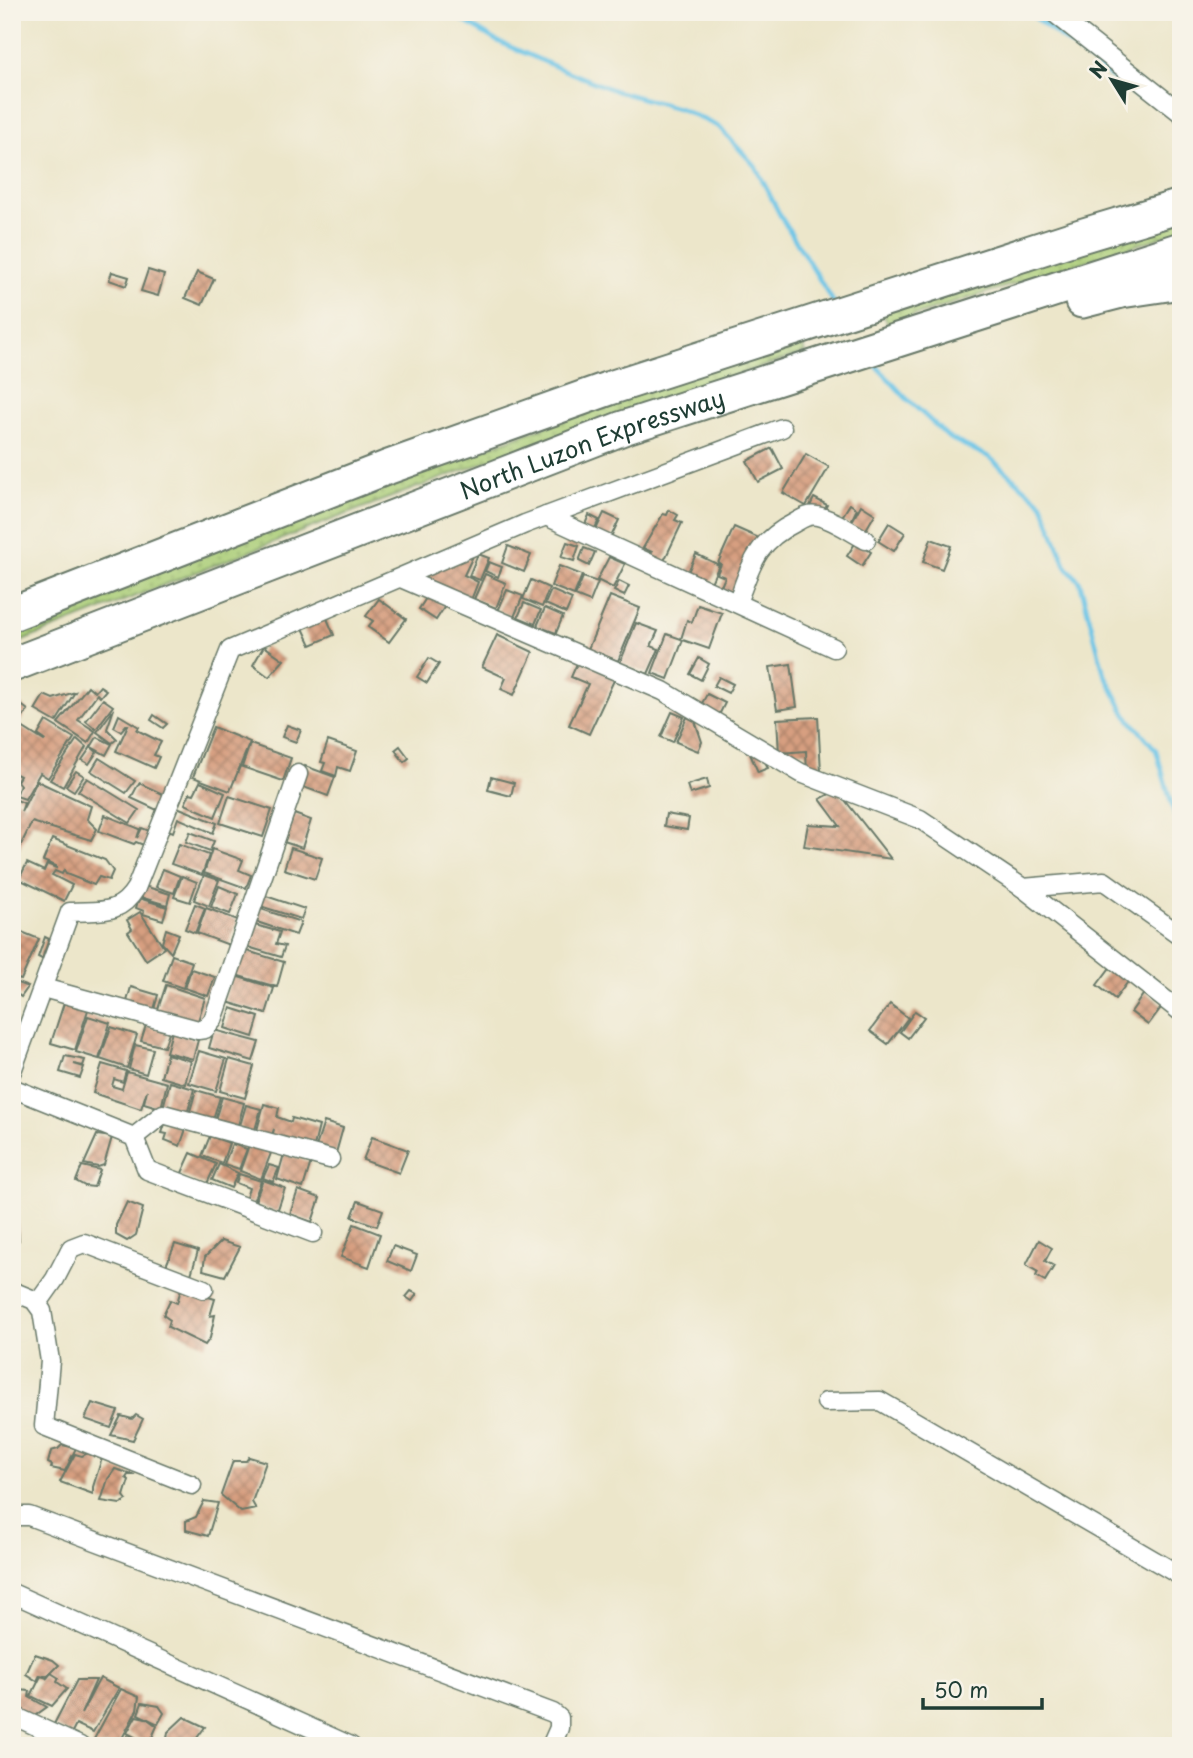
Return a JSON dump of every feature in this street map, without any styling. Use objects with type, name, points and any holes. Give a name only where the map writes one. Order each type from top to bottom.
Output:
[{"type":"highway","name":"North Luzon Expressway","points":[[12,614],[386,468],[610,388],[1181,206]]},
{"type":"highway","name":"North Luzon Expressway","points":[[12,665],[623,428],[1181,249]]},
{"type":"highway","points":[[893,341],[955,330],[1121,291],[1181,282]]},
{"type":"street","points":[[1053,12],[1181,113]]},
{"type":"street","points":[[12,1071],[71,912],[116,908],[128,901],[136,888],[230,650],[546,516],[782,428]]},
{"type":"street","points":[[737,603],[752,563],[765,542],[782,529],[810,515],[819,516],[866,540]]},
{"type":"street","points":[[546,516],[834,648]]},
{"type":"street","points":[[401,578],[663,691],[801,773],[920,818],[1023,888],[1181,1012]]},
{"type":"street","points":[[43,988],[198,1030],[205,1029],[213,1020],[298,774]]},
{"type":"street","points":[[1023,888],[1104,881],[1181,936]]},
{"type":"street","points":[[12,1088],[134,1137],[147,1170],[313,1233]]},
{"type":"street","points":[[134,1137],[163,1114],[330,1159]]},
{"type":"street","points":[[38,1303],[55,1279],[71,1248],[84,1243],[204,1289]]},
{"type":"street","points":[[12,1291],[38,1303],[42,1311],[50,1362],[44,1426],[192,1485]]},
{"type":"street","points":[[826,1402],[880,1401],[1181,1576]]},
{"type":"street","points":[[12,1519],[16,1516],[29,1516],[553,1713],[559,1718],[559,1728],[551,1746]]},
{"type":"street","points":[[12,1593],[351,1746]]},
{"type":"street","points":[[12,1715],[80,1746]]},
{"type":"green space","points":[[1181,213],[1181,231],[888,324],[882,311]]},
{"type":"green space","points":[[800,335],[805,353],[604,419],[505,455],[307,529],[12,645],[12,625],[219,544]]},
{"type":"building","points":[[148,270],[164,275],[158,296],[141,291]]},
{"type":"building","points":[[112,272],[129,277],[126,286],[109,280]]},
{"type":"building","points":[[197,272],[214,279],[202,305],[185,298]]},
{"type":"building","points":[[772,448],[783,469],[758,482],[747,461]]},
{"type":"building","points":[[806,454],[829,467],[806,506],[783,493]]},
{"type":"building","points":[[814,498],[827,505],[823,513],[810,506]]},
{"type":"building","points":[[850,504],[857,509],[849,525],[840,520]]},
{"type":"building","points":[[861,505],[875,514],[864,533],[850,525]]},
{"type":"building","points":[[669,510],[678,515],[675,520],[682,523],[663,563],[649,557],[652,552],[643,548],[663,514],[667,515]]},
{"type":"building","points":[[604,513],[619,520],[609,541],[594,534]]},
{"type":"building","points":[[589,515],[599,520],[592,534],[583,529]]},
{"type":"building","points":[[889,523],[905,533],[894,551],[878,541]]},
{"type":"building","points":[[734,527],[759,538],[734,597],[719,591],[725,577],[717,574],[721,564],[718,563]]},
{"type":"building","points":[[931,539],[951,546],[942,569],[923,562]]},
{"type":"building","points":[[567,542],[579,546],[574,561],[561,557]]},
{"type":"building","points":[[856,542],[871,552],[862,566],[847,556]]},
{"type":"building","points":[[508,546],[531,555],[524,572],[502,563]]},
{"type":"building","points":[[584,548],[595,552],[589,566],[579,561]]},
{"type":"building","points":[[478,554],[489,558],[480,580],[469,576]]},
{"type":"building","points":[[696,554],[719,565],[710,585],[687,574]]},
{"type":"building","points":[[473,556],[464,575],[478,582],[471,600],[424,582],[425,572]]},
{"type":"building","points":[[609,557],[625,564],[613,588],[597,580]]},
{"type":"building","points":[[489,562],[502,567],[498,577],[485,571]]},
{"type":"building","points":[[559,566],[582,575],[574,595],[551,586]]},
{"type":"building","points":[[485,574],[506,583],[496,608],[474,599]]},
{"type":"building","points":[[583,577],[598,582],[590,602],[575,596]]},
{"type":"building","points":[[531,580],[549,588],[542,607],[523,599]]},
{"type":"building","points":[[619,581],[629,586],[624,596],[614,591]]},
{"type":"building","points":[[507,590],[523,596],[514,617],[498,611]]},
{"type":"building","points":[[551,590],[572,599],[566,613],[545,604]]},
{"type":"building","points":[[428,595],[445,606],[436,620],[419,609]]},
{"type":"building","points":[[610,596],[640,608],[618,661],[588,649]]},
{"type":"building","points":[[379,599],[406,619],[389,642],[368,627],[373,621],[366,616]]},
{"type":"building","points":[[524,603],[541,610],[535,624],[518,617]]},
{"type":"building","points":[[698,605],[722,613],[709,649],[683,640],[668,679],[652,673],[667,634],[681,639],[687,620],[692,622]]},
{"type":"building","points":[[545,608],[563,616],[556,633],[537,626]]},
{"type":"building","points":[[326,616],[334,635],[311,645],[302,626]]},
{"type":"building","points":[[636,623],[658,631],[651,646],[659,649],[648,674],[620,663]]},
{"type":"building","points":[[497,635],[533,652],[514,695],[501,689],[506,678],[482,667]]},
{"type":"building","points":[[264,646],[284,660],[269,677],[253,665]]},
{"type":"building","points":[[429,658],[439,664],[427,683],[417,677]]},
{"type":"building","points":[[699,658],[709,664],[701,680],[690,674]]},
{"type":"building","points":[[579,659],[616,676],[589,734],[569,725],[588,684],[571,677]]},
{"type":"building","points":[[791,664],[797,707],[777,710],[770,667]]},
{"type":"building","points":[[719,677],[733,684],[728,693],[714,686]]},
{"type":"building","points":[[88,686],[95,692],[100,686],[106,690],[100,697],[97,694],[78,720],[95,731],[88,743],[58,723]]},
{"type":"building","points":[[75,692],[56,722],[35,710],[44,695],[53,699]]},
{"type":"building","points":[[707,694],[725,703],[718,717],[700,707]]},
{"type":"building","points":[[103,699],[113,706],[96,729],[86,721]]},
{"type":"building","points":[[20,704],[28,710],[20,722],[12,715]]},
{"type":"building","points":[[114,709],[107,729],[117,739],[112,743],[97,732]]},
{"type":"building","points":[[672,712],[684,717],[673,742],[661,737]]},
{"type":"building","points":[[119,715],[139,727],[137,730],[161,742],[154,755],[159,757],[154,768],[116,751],[128,725],[121,731],[114,727]]},
{"type":"building","points":[[154,715],[167,724],[163,728],[151,720]]},
{"type":"building","points":[[687,717],[695,721],[702,742],[698,751],[676,742]]},
{"type":"building","points":[[818,717],[821,772],[807,773],[806,751],[779,753],[777,719]]},
{"type":"building","points":[[46,721],[74,738],[48,778],[40,773],[25,799],[16,796],[20,776],[12,772],[14,722],[44,741],[38,735]]},
{"type":"building","points":[[287,725],[301,730],[296,742],[282,737]]},
{"type":"building","points":[[213,727],[250,742],[230,791],[193,777]]},
{"type":"building","points":[[97,737],[112,744],[106,755],[91,747]]},
{"type":"building","points":[[77,739],[86,747],[63,787],[50,780]]},
{"type":"building","points":[[328,741],[357,751],[350,771],[338,767],[336,776],[322,771],[325,763],[321,762]]},
{"type":"building","points":[[250,744],[291,758],[283,781],[242,767]]},
{"type":"building","points":[[400,746],[409,758],[404,762],[395,750]]},
{"type":"building","points":[[91,747],[97,752],[89,764],[82,760]]},
{"type":"building","points":[[760,750],[768,768],[758,772],[750,754]]},
{"type":"building","points":[[99,758],[135,781],[126,793],[91,771]]},
{"type":"building","points":[[305,766],[335,777],[328,796],[298,785]]},
{"type":"building","points":[[76,771],[84,776],[74,791],[66,786]]},
{"type":"building","points":[[491,777],[514,783],[511,796],[488,790]]},
{"type":"building","points":[[87,778],[139,810],[130,823],[78,791]]},
{"type":"building","points":[[707,779],[709,788],[690,794],[687,785]]},
{"type":"building","points":[[37,781],[91,806],[87,819],[97,829],[91,840],[32,822],[16,855],[12,853],[12,798],[24,803],[21,812]]},
{"type":"building","points":[[200,782],[225,793],[215,817],[185,804]]},
{"type":"building","points":[[139,783],[165,795],[157,810],[131,798]]},
{"type":"building","points":[[837,790],[891,859],[804,846],[808,824],[840,826],[820,799]]},
{"type":"building","points":[[229,796],[272,810],[263,837],[220,823]]},
{"type":"building","points":[[177,807],[217,823],[213,833],[178,818],[173,832],[168,830]]},
{"type":"building","points":[[294,814],[311,820],[302,848],[284,842]]},
{"type":"building","points":[[666,814],[689,818],[687,830],[664,826]]},
{"type":"building","points":[[105,815],[140,829],[137,838],[142,828],[152,832],[146,846],[99,831]]},
{"type":"building","points":[[190,832],[214,841],[210,851],[186,842]]},
{"type":"building","points":[[52,839],[105,860],[113,871],[109,880],[99,877],[94,885],[66,874],[64,870],[62,874],[55,871],[52,875],[72,885],[64,901],[19,879],[27,863],[44,871],[47,864],[56,868],[43,861]]},
{"type":"building","points":[[179,844],[209,855],[202,875],[171,864]]},
{"type":"building","points":[[291,848],[322,858],[315,879],[284,869]]},
{"type":"building","points":[[212,849],[243,860],[239,870],[251,875],[246,888],[204,873]]},
{"type":"building","points":[[163,869],[180,876],[174,893],[156,887]]},
{"type":"building","points":[[204,875],[219,880],[209,906],[194,900]]},
{"type":"building","points":[[182,876],[197,882],[190,902],[174,897]]},
{"type":"building","points":[[144,886],[170,894],[167,905],[140,897]]},
{"type":"building","points":[[219,886],[238,894],[230,914],[211,907]]},
{"type":"building","points":[[260,894],[305,909],[301,919],[257,905]]},
{"type":"building","points":[[139,898],[167,907],[163,920],[143,914],[144,911],[136,908]]},
{"type":"building","points":[[195,904],[205,908],[195,933],[185,929]]},
{"type":"building","points":[[255,907],[301,922],[296,935],[251,920]]},
{"type":"building","points":[[206,908],[238,920],[229,945],[197,933]]},
{"type":"building","points":[[140,912],[164,948],[146,960],[128,932],[132,929],[127,920]]},
{"type":"building","points":[[255,925],[280,932],[276,944],[285,946],[281,957],[248,947]]},
{"type":"building","points":[[12,928],[39,939],[21,980],[12,977]]},
{"type":"building","points":[[166,929],[179,934],[171,953],[162,943]]},
{"type":"building","points":[[45,937],[49,939],[42,959],[38,957]]},
{"type":"building","points":[[240,949],[284,962],[277,987],[232,974]]},
{"type":"building","points":[[172,955],[192,962],[183,988],[163,981]]},
{"type":"building","points":[[1112,965],[1130,979],[1115,999],[1097,985]]},
{"type":"building","points":[[191,969],[215,977],[208,996],[185,988]]},
{"type":"building","points":[[232,975],[274,988],[266,1014],[224,1001]]},
{"type":"building","points":[[12,981],[28,987],[21,997],[12,990]]},
{"type":"building","points":[[166,985],[205,998],[197,1024],[157,1012]]},
{"type":"building","points":[[131,987],[158,995],[153,1013],[126,1005]]},
{"type":"building","points":[[1145,992],[1163,1005],[1148,1025],[1131,1012]]},
{"type":"building","points":[[64,1003],[88,1010],[75,1050],[51,1043]]},
{"type":"building","points":[[890,1004],[908,1018],[888,1044],[870,1031]]},
{"type":"building","points":[[231,1008],[259,1017],[253,1037],[225,1028]]},
{"type":"building","points":[[915,1011],[924,1017],[908,1038],[900,1032]]},
{"type":"building","points":[[88,1016],[110,1023],[99,1059],[76,1052]]},
{"type":"building","points":[[146,1025],[169,1032],[164,1047],[141,1041]]},
{"type":"building","points":[[111,1027],[137,1035],[127,1068],[100,1059]]},
{"type":"building","points":[[214,1030],[259,1042],[253,1061],[209,1048]]},
{"type":"building","points":[[172,1032],[198,1040],[193,1059],[166,1052]]},
{"type":"building","points":[[135,1045],[153,1049],[146,1074],[129,1069]]},
{"type":"building","points":[[199,1051],[226,1059],[216,1091],[189,1083]]},
{"type":"building","points":[[167,1054],[191,1061],[185,1084],[161,1077]]},
{"type":"building","points":[[65,1056],[85,1060],[83,1066],[74,1064],[84,1067],[80,1078],[60,1072]]},
{"type":"building","points":[[229,1059],[254,1066],[245,1098],[220,1091]]},
{"type":"building","points":[[102,1064],[126,1071],[123,1082],[114,1079],[112,1086],[122,1089],[127,1072],[167,1083],[161,1108],[144,1103],[147,1090],[141,1109],[93,1093]]},
{"type":"building","points":[[170,1082],[194,1089],[186,1118],[162,1111]]},
{"type":"building","points":[[196,1090],[220,1097],[212,1122],[189,1115]]},
{"type":"building","points":[[222,1097],[244,1103],[237,1129],[214,1123]]},
{"type":"building","points":[[264,1104],[279,1108],[277,1117],[291,1122],[292,1118],[319,1126],[313,1150],[272,1138],[274,1129],[271,1138],[256,1134]]},
{"type":"building","points":[[246,1105],[261,1109],[254,1133],[239,1129]]},
{"type":"building","points":[[166,1121],[186,1129],[180,1146],[165,1140],[167,1134],[162,1133]]},
{"type":"building","points":[[324,1122],[343,1128],[336,1153],[316,1147]]},
{"type":"building","points":[[97,1135],[112,1137],[104,1165],[98,1167],[84,1164]]},
{"type":"building","points":[[210,1136],[229,1143],[222,1163],[202,1156]]},
{"type":"building","points":[[372,1137],[408,1150],[399,1173],[363,1160]]},
{"type":"building","points":[[232,1144],[247,1149],[239,1169],[224,1164]]},
{"type":"building","points":[[249,1145],[271,1153],[261,1179],[240,1171]]},
{"type":"building","points":[[191,1153],[216,1164],[206,1186],[181,1175]]},
{"type":"building","points":[[284,1154],[311,1162],[303,1188],[277,1179]]},
{"type":"building","points":[[219,1164],[238,1173],[231,1188],[212,1180]]},
{"type":"building","points":[[269,1165],[279,1168],[273,1182],[263,1178]]},
{"type":"building","points":[[82,1166],[100,1170],[94,1187],[76,1181]]},
{"type":"building","points":[[239,1174],[261,1181],[252,1204],[245,1201],[249,1188],[236,1183]]},
{"type":"building","points":[[263,1180],[285,1188],[277,1212],[254,1204]]},
{"type":"building","points":[[298,1190],[320,1198],[312,1222],[290,1214]]},
{"type":"building","points":[[358,1201],[383,1210],[377,1226],[352,1217]]},
{"type":"building","points":[[127,1202],[143,1208],[136,1235],[127,1241],[116,1235],[116,1225]]},
{"type":"building","points":[[12,1216],[17,1219],[19,1240],[12,1239]]},
{"type":"building","points":[[354,1224],[380,1234],[369,1267],[341,1257]]},
{"type":"building","points":[[1039,1240],[1052,1248],[1045,1261],[1054,1266],[1045,1281],[1036,1276],[1038,1272],[1026,1265]]},
{"type":"building","points":[[221,1241],[240,1247],[225,1276],[203,1270],[205,1257]]},
{"type":"building","points":[[175,1244],[198,1251],[190,1278],[165,1268]]},
{"type":"building","points":[[393,1246],[417,1255],[411,1271],[387,1261]]},
{"type":"building","points":[[181,1289],[215,1299],[210,1316],[215,1315],[210,1338],[205,1345],[168,1327],[170,1320],[163,1315],[170,1300],[177,1303]]},
{"type":"building","points":[[411,1291],[417,1294],[412,1301],[406,1297]]},
{"type":"building","points":[[92,1403],[118,1411],[111,1428],[85,1419]]},
{"type":"building","points":[[136,1415],[143,1419],[133,1440],[111,1435],[121,1416],[132,1419]]},
{"type":"building","points":[[62,1445],[76,1448],[65,1471],[51,1468],[52,1465],[48,1463],[51,1451]]},
{"type":"building","points":[[88,1453],[102,1458],[93,1494],[60,1482],[75,1454],[82,1456]]},
{"type":"building","points":[[249,1457],[266,1462],[252,1502],[256,1509],[241,1512],[221,1495],[233,1461],[246,1461]]},
{"type":"building","points":[[115,1469],[135,1475],[128,1475],[126,1478],[129,1480],[124,1496],[127,1500],[120,1504],[101,1501],[108,1479]]},
{"type":"building","points":[[204,1501],[218,1503],[208,1536],[186,1530],[186,1521],[196,1517]]},
{"type":"building","points":[[35,1654],[59,1665],[48,1676],[40,1675],[37,1681],[26,1674]]},
{"type":"building","points":[[51,1673],[59,1678],[57,1682],[67,1689],[52,1706],[31,1696],[41,1676],[47,1678]]},
{"type":"building","points":[[100,1678],[119,1688],[93,1732],[76,1724],[71,1734],[53,1726],[77,1680],[96,1680],[81,1714]]},
{"type":"building","points":[[121,1689],[139,1697],[137,1710],[118,1746],[93,1746],[93,1741]]},
{"type":"building","points":[[18,1690],[30,1691],[29,1697],[47,1707],[33,1717],[12,1707]]},
{"type":"building","points":[[142,1703],[159,1706],[164,1713],[158,1724],[138,1714]]},
{"type":"building","points":[[136,1716],[146,1718],[157,1726],[150,1742],[127,1733]]},
{"type":"building","points":[[184,1717],[205,1727],[191,1746],[166,1746],[168,1732]]},
{"type":"building","points":[[127,1736],[150,1744],[150,1746],[122,1746]]},
{"type":"waterway","points":[[449,12],[497,41],[561,69],[616,91],[681,109],[719,127],[755,166],[781,217],[834,303]]},
{"type":"waterway","points":[[1037,12],[1140,92]]},
{"type":"waterway","points":[[872,361],[905,397],[949,438],[989,457],[1042,503],[1066,566],[1080,582],[1104,673],[1126,715],[1156,750],[1181,837]]}]
